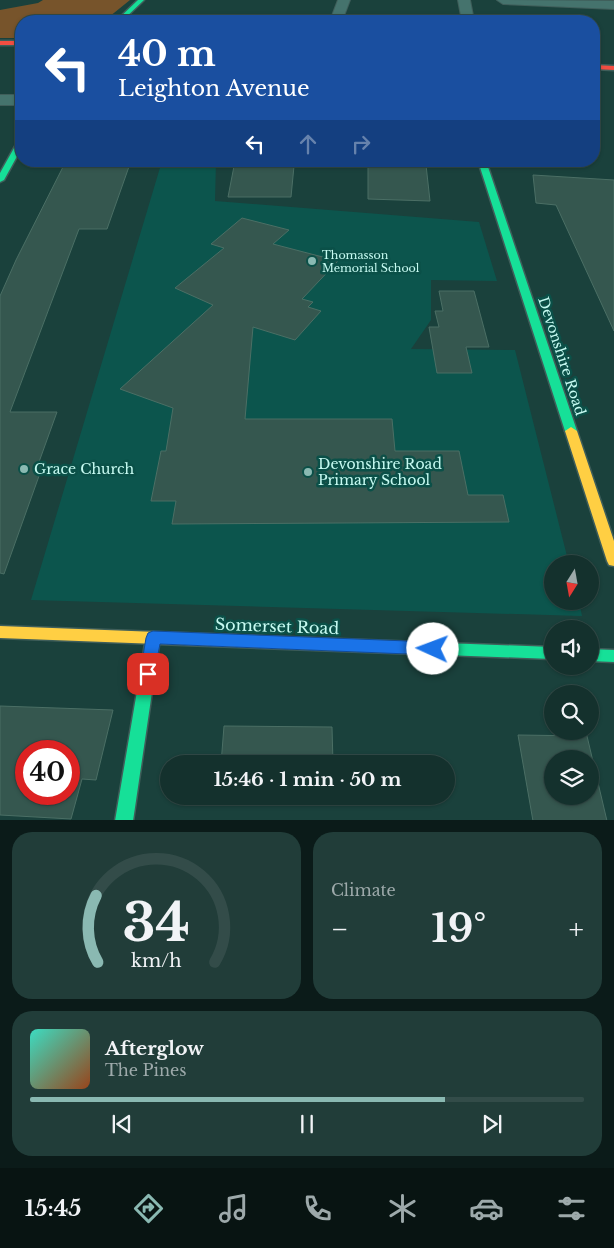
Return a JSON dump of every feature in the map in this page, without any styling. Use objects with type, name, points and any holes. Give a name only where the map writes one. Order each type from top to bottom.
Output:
[{"type":"street","points":[[125,15],[141,0]]},
{"type":"street","points":[[338,15],[344,0]]},
{"type":"street","points":[[464,0],[467,15]]},
{"type":"street","points":[[503,0],[605,3]]},
{"type":"street","points":[[0,43],[15,43]]},
{"type":"street","points":[[600,67],[614,68]]},
{"type":"street","points":[[0,100],[15,100]]},
{"type":"street","points":[[0,180],[15,154]]},
{"type":"street","name":"Devonshire Road","points":[[484,167],[614,561]]},
{"type":"street","name":"Somerset Road","points":[[0,632],[544,653]]},
{"type":"street","points":[[124,820],[153,638]]},
{"type":"street","points":[[599,655],[614,656]]},
{"type":"shaded area","points":[[43,0],[130,0],[111,15],[15,15],[15,38],[0,38],[0,10],[38,3]]},
{"type":"shaded area","name":"Devonshire Road Primary School","points":[[160,167],[216,167],[215,201],[479,222],[497,281],[431,280],[431,320],[411,349],[515,350],[567,555],[544,555],[544,610],[581,610],[582,616],[31,600]]},
{"type":"building","points":[[63,167],[129,167],[107,229],[79,229],[10,412],[57,412],[39,462],[44,462],[4,574],[0,573],[0,296]]},
{"type":"building","points":[[234,167],[294,167],[291,197],[228,197]]},
{"type":"building","points":[[368,167],[426,167],[430,201],[368,199]]},
{"type":"building","points":[[533,175],[614,180],[614,331],[556,205],[536,203]]},
{"type":"building","points":[[242,218],[289,230],[273,244],[338,261],[302,299],[313,302],[308,307],[321,311],[295,340],[253,327],[245,419],[392,419],[395,451],[459,451],[468,495],[503,495],[509,522],[172,524],[176,501],[151,501],[161,451],[166,451],[173,408],[120,389],[213,305],[175,288],[224,248],[211,244]]},
{"type":"building","points":[[439,291],[474,291],[489,347],[466,347],[472,373],[437,373],[429,327],[439,327],[435,311],[443,311]]},
{"type":"building","points":[[0,706],[113,710],[96,780],[82,779],[80,786],[80,740],[15,740],[15,805],[75,805],[71,819],[0,815]]},
{"type":"building","points":[[224,726],[332,727],[333,755],[222,755]]},
{"type":"building","points":[[518,735],[544,735],[544,740],[588,740],[590,750],[544,750],[544,805],[599,805],[599,787],[607,820],[533,820]]},
{"type":"traffic: fast","points":[[125,15],[141,0]]},
{"type":"traffic: fast","points":[[0,180],[15,154]]},
{"type":"traffic: fast","points":[[484,167],[571,431]]},
{"type":"traffic: fast","points":[[124,820],[153,638]]},
{"type":"traffic: fast","points":[[418,648],[544,653]]},
{"type":"traffic: fast","points":[[599,655],[614,656]]},
{"type":"traffic: slow","points":[[571,431],[614,561]]},
{"type":"traffic: slow","points":[[0,632],[418,648]]},
{"type":"traffic: jam","points":[[0,43],[15,43]]},
{"type":"traffic: jam","points":[[600,67],[614,68]]},
{"type":"place","name":"Thomasson Memorial School","points":[[312,261]]},
{"type":"place","name":"Grace Church","points":[[24,469]]},
{"type":"place","name":"Devonshire Road Primary School","points":[[308,472]]},
{"type":"route","points":[[148,674],[153,638],[433,649]]}]
